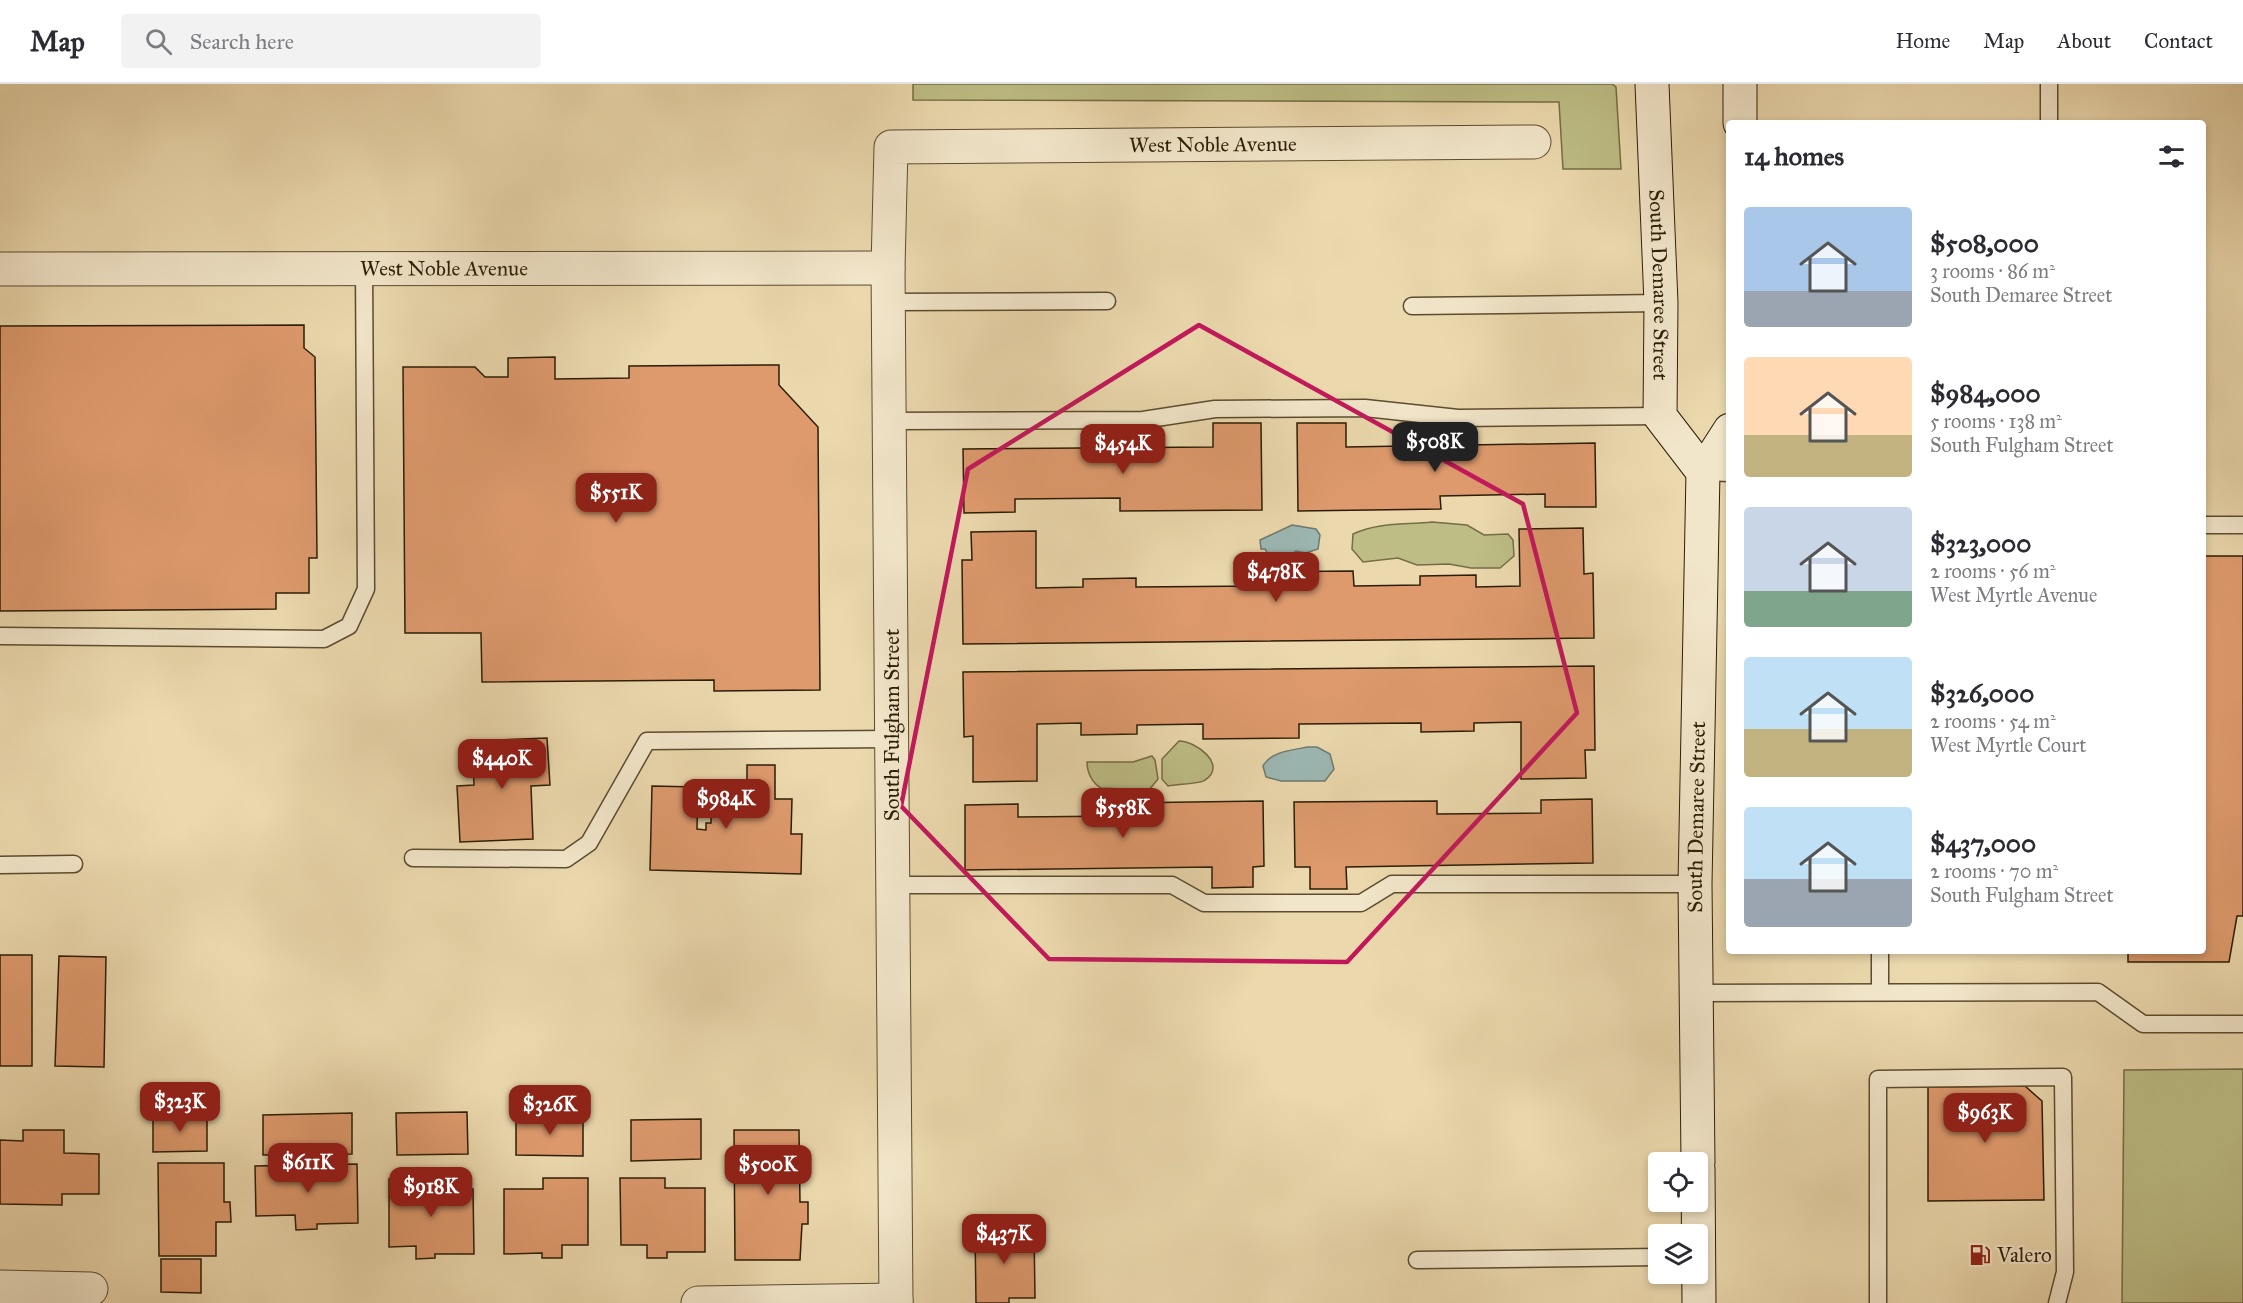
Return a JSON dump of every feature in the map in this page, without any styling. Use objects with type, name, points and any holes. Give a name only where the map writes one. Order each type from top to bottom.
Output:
[{"type":"street","name":"South Demaree Street","points":[[1652,84],[1661,303],[1660,416]]},
{"type":"street","points":[[1740,84],[1740,120]]},
{"type":"street","name":"West Noble Avenue","points":[[891,147],[1534,142]]},
{"type":"street","name":"South Fulgham Street","points":[[891,147],[888,268],[896,1301]]},
{"type":"street","name":"West Noble Avenue","points":[[0,269],[888,268]]},
{"type":"street","points":[[1660,416],[1716,473],[1726,442]]},
{"type":"street","name":"South Demaree Street","points":[[1698,1152],[1695,884],[1716,473]]},
{"type":"street","points":[[1699,1284],[1699,1303]]},
{"type":"street","points":[[0,1287],[91,1288]]},
{"type":"street","points":[[698,1303],[706,1301],[896,1301]]},
{"type":"lane","points":[[2049,84],[2049,120]]},
{"type":"lane","points":[[0,636],[324,639],[349,626],[366,589],[364,268]]},
{"type":"lane","points":[[889,302],[1107,301]]},
{"type":"lane","points":[[1412,306],[1661,303]]},
{"type":"lane","points":[[890,421],[1143,420],[1215,409],[1365,408],[1458,417],[1660,416]]},
{"type":"lane","points":[[2206,525],[2243,525]]},
{"type":"lane","points":[[413,858],[566,859],[589,843],[647,741],[892,739]]},
{"type":"lane","points":[[0,865],[74,864]]},
{"type":"lane","points":[[893,885],[1172,885],[1204,903],[1360,903],[1392,884],[1695,884]]},
{"type":"lane","points":[[1880,954],[1880,991]]},
{"type":"lane","points":[[1696,993],[2098,992],[2143,1024],[2243,1024]]},
{"type":"lane","points":[[1878,1303],[1878,1079],[2063,1077],[2065,1272],[2057,1303]]},
{"type":"lane","points":[[1416,1260],[1648,1257]]},
{"type":"highlighted area","points":[[1199,325],[1523,504],[1577,713],[1347,962],[1049,959],[901,806],[968,469]]},
{"type":"green space","points":[[913,84],[1612,84],[1616,87],[1621,169],[1563,169],[1559,102],[913,100]]},
{"type":"green space","points":[[1432,522],[1467,525],[1484,535],[1508,534],[1513,540],[1514,556],[1500,568],[1471,568],[1449,564],[1417,565],[1398,558],[1363,562],[1352,549],[1353,534],[1362,530],[1372,527]]},
{"type":"green space","points":[[1179,741],[1201,749],[1211,761],[1213,768],[1205,780],[1168,786],[1162,779],[1162,759]]},
{"type":"green space","points":[[1152,756],[1155,760],[1158,779],[1149,790],[1101,788],[1093,780],[1087,766],[1087,762],[1133,762]]},
{"type":"green space","points":[[2243,1069],[2243,1303],[2122,1303],[2124,1070]]},
{"type":"water","points":[[1292,525],[1316,529],[1320,535],[1318,549],[1306,553],[1296,551],[1280,560],[1272,558],[1265,549],[1261,549],[1260,540]]},
{"type":"water","points":[[1308,747],[1317,747],[1330,754],[1334,769],[1325,781],[1281,781],[1266,777],[1263,766],[1271,757]]},
{"type":"building","points":[[304,325],[304,348],[315,357],[317,558],[309,558],[309,593],[276,593],[276,609],[0,611],[0,326]]},
{"type":"building","points":[[555,357],[555,379],[629,378],[629,366],[779,365],[779,385],[818,427],[820,690],[714,691],[714,680],[482,682],[481,633],[405,633],[403,367],[475,367],[485,377],[508,377],[508,358]]},
{"type":"building","points":[[1213,423],[1261,423],[1262,510],[1120,511],[1120,498],[1015,499],[1015,512],[964,513],[963,449],[1213,447]]},
{"type":"building","points":[[1297,423],[1346,423],[1346,447],[1595,443],[1596,507],[1545,507],[1545,494],[1440,496],[1441,509],[1298,511]]},
{"type":"building","points":[[1583,528],[1584,574],[1593,573],[1594,638],[963,644],[962,560],[972,560],[971,532],[1036,531],[1036,588],[1083,587],[1083,579],[1136,578],[1136,587],[1258,586],[1258,572],[1353,571],[1354,586],[1420,585],[1420,576],[1476,575],[1476,587],[1520,586],[1519,529]]},
{"type":"building","points":[[2206,556],[2243,556],[2243,916],[2237,916],[2229,962],[2128,962],[2128,954],[2206,954]]},
{"type":"building","points":[[1594,666],[1595,750],[1585,750],[1586,778],[1521,779],[1521,722],[1474,723],[1474,731],[1421,732],[1421,723],[1299,724],[1299,738],[1203,739],[1203,724],[1137,725],[1137,734],[1081,735],[1081,723],[1037,724],[1037,781],[973,782],[973,736],[964,737],[963,672]]},
{"type":"building","points":[[547,738],[550,785],[531,786],[533,839],[460,842],[457,786],[474,785],[472,741]]},
{"type":"building","points":[[747,765],[775,765],[775,799],[792,799],[791,834],[802,834],[801,874],[650,870],[652,786],[698,787],[697,829],[706,830],[706,823],[711,823],[711,799],[747,800]]},
{"type":"building","points":[[1592,799],[1593,863],[1346,867],[1347,889],[1310,889],[1310,867],[1295,867],[1294,802],[1437,801],[1437,814],[1541,813],[1541,800]]},
{"type":"building","points":[[1263,801],[1264,866],[1253,867],[1253,887],[1212,888],[1212,867],[965,870],[965,805],[1018,804],[1018,817],[1121,816],[1121,803]]},
{"type":"building","points":[[0,955],[32,955],[32,1066],[0,1066]]},
{"type":"building","points":[[59,956],[106,957],[104,1067],[55,1066]]},
{"type":"building","points":[[2025,1086],[2042,1101],[2044,1200],[1928,1201],[1928,1087]]},
{"type":"building","points":[[467,1112],[468,1154],[397,1155],[396,1113]]},
{"type":"building","points":[[352,1113],[352,1154],[263,1155],[263,1115]]},
{"type":"building","points":[[153,1115],[207,1115],[207,1151],[153,1152]]},
{"type":"building","points":[[516,1115],[583,1116],[583,1156],[516,1155]]},
{"type":"building","points":[[701,1119],[701,1159],[631,1161],[631,1120]]},
{"type":"building","points":[[23,1130],[64,1130],[64,1153],[99,1154],[99,1194],[62,1194],[62,1205],[0,1204],[0,1140],[23,1141]]},
{"type":"building","points":[[734,1130],[799,1130],[800,1202],[808,1202],[808,1224],[802,1224],[800,1260],[735,1260]]},
{"type":"building","points":[[158,1163],[224,1163],[224,1202],[230,1202],[231,1222],[216,1222],[216,1256],[159,1256]]},
{"type":"building","points":[[357,1164],[358,1223],[317,1224],[317,1229],[296,1230],[295,1215],[256,1216],[255,1166]]},
{"type":"building","points":[[543,1178],[588,1178],[588,1245],[562,1245],[562,1258],[542,1258],[542,1253],[504,1254],[504,1189],[543,1189]]},
{"type":"building","points":[[620,1178],[665,1178],[665,1188],[705,1188],[705,1252],[667,1252],[667,1258],[647,1258],[647,1245],[621,1245]]},
{"type":"building","points":[[389,1179],[433,1179],[433,1189],[473,1189],[474,1254],[435,1254],[435,1258],[416,1259],[416,1246],[389,1247]]},
{"type":"building","points":[[975,1230],[1034,1230],[1035,1298],[1009,1298],[1009,1303],[976,1303]]},
{"type":"building","points":[[161,1259],[201,1259],[201,1293],[161,1292]]},
{"type":"place","name":"Valero","points":[[1980,1255]]}]
